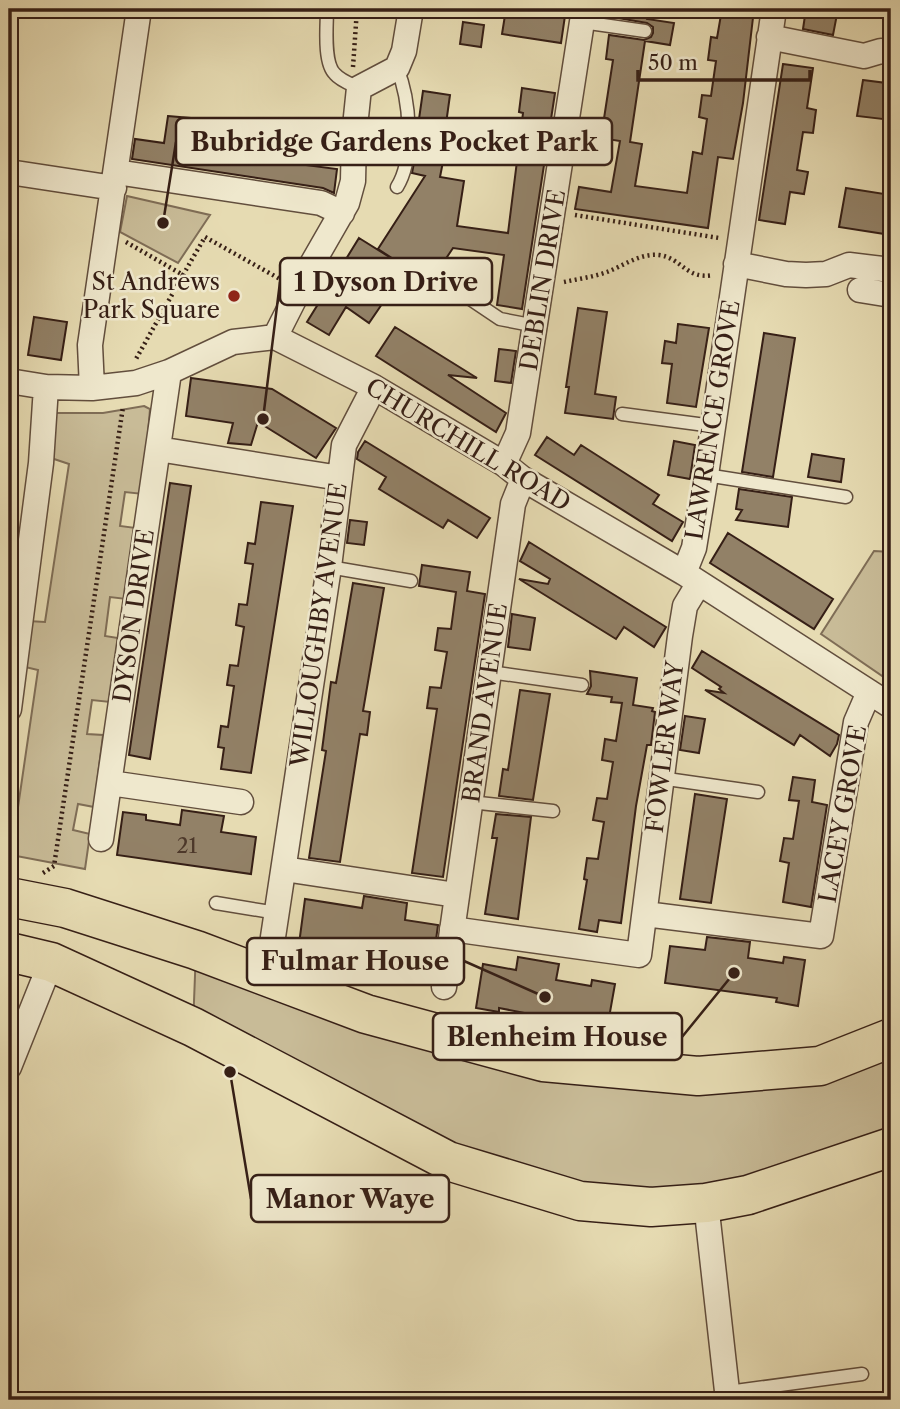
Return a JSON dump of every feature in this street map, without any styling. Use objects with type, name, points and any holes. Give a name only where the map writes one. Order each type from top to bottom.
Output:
[{"type":"main road","points":[[21,888],[65,908],[196,950],[366,1014],[543,1062],[698,1076],[820,1066],[891,1038]]},
{"type":"main road","points":[[9,952],[51,962],[193,1027],[448,1161],[580,1201],[651,1207],[706,1203],[748,1195],[891,1147]]},
{"type":"street","points":[[92,388],[90,345],[139,9]]},
{"type":"street","points":[[9,382],[46,387],[92,388],[122,385],[169,372],[233,342],[275,337],[342,213],[353,181],[359,88],[397,68],[404,51],[411,9]]},
{"type":"street","name":"LAWRENCE GROVE","points":[[691,578],[774,9]]},
{"type":"street","name":"DEBLIN DRIVE","points":[[514,472],[583,15]]},
{"type":"street","points":[[769,37],[864,56],[881,51],[891,52]]},
{"type":"street","points":[[9,172],[115,180],[321,203],[342,213]]},
{"type":"street","name":"LAWRENCE GROVE","points":[[736,259],[796,275],[826,274],[849,265],[891,270]]},
{"type":"street","points":[[860,290],[891,295]]},
{"type":"street","name":"CHURCHILL ROAD","points":[[275,337],[374,387],[691,578],[891,706]]},
{"type":"street","name":"DYSON DRIVE","points":[[101,839],[169,372]]},
{"type":"street","points":[[9,709],[41,463],[46,387]]},
{"type":"street","name":"WILLOUGHBY AVENUE","points":[[275,925],[329,567],[344,445],[374,387]]},
{"type":"street","points":[[158,449],[340,478]]},
{"type":"street","name":"BRAND AVENUE","points":[[444,987],[513,504],[514,472]]},
{"type":"street","name":"FOWLER WAY","points":[[452,929],[639,955],[660,778],[691,578]]},
{"type":"street","name":"LACEY GROVE","points":[[645,914],[821,936],[856,722],[869,692]]},
{"type":"street","points":[[110,783],[241,802]]},
{"type":"street","points":[[284,869],[456,895]]},
{"type":"street","points":[[9,1067],[51,962]]},
{"type":"street","points":[[706,1203],[728,1396]]},
{"type":"lane","points":[[327,9],[331,71],[338,78],[359,88]]},
{"type":"lane","points":[[583,15],[645,31]]},
{"type":"lane","points":[[397,68],[407,97],[408,138],[402,175],[397,187]]},
{"type":"lane","points":[[439,278],[500,319],[536,326]]},
{"type":"lane","points":[[622,414],[713,426]]},
{"type":"lane","points":[[706,475],[846,497]]},
{"type":"lane","points":[[329,567],[411,581]]},
{"type":"lane","points":[[490,672],[582,685]]},
{"type":"lane","points":[[660,778],[758,792]]},
{"type":"lane","points":[[470,802],[553,811]]},
{"type":"lane","points":[[216,903],[275,925]]},
{"type":"lane","points":[[728,1396],[862,1374]]},
{"type":"path","points":[[357,9],[353,69],[359,88]]},
{"type":"path","points":[[554,211],[736,259]]},
{"type":"path","points":[[107,230],[183,275]]},
{"type":"path","points":[[21,888],[54,866],[123,405],[122,385],[205,237],[299,290]]},
{"type":"path","points":[[542,285],[607,272],[627,262],[659,255],[675,261],[689,273],[703,277],[736,259]]},
{"type":"shaded area","points":[[127,196],[210,215],[178,263],[120,232]]},
{"type":"shaded area","points":[[144,406],[150,409],[143,494],[125,492],[120,526],[136,528],[126,599],[110,597],[105,636],[118,638],[110,702],[92,700],[87,734],[103,735],[94,807],[78,804],[73,830],[90,834],[85,869],[11,855],[38,670],[21,666],[28,621],[45,622],[69,464],[51,458],[55,413],[103,413]]},
{"type":"shaded area","points":[[874,551],[891,552],[891,682],[821,634]]},
{"type":"shaded area","points":[[196,950],[366,1014],[698,1076],[891,1038],[891,1147],[748,1195],[580,1201],[193,1027]]},
{"type":"building","points":[[506,9],[566,9],[561,43],[502,34]]},
{"type":"building","points":[[613,9],[648,9],[647,19],[674,23],[670,45],[645,41],[630,142],[642,144],[635,186],[687,193],[693,152],[702,154],[707,119],[699,117],[702,95],[711,96],[716,61],[708,60],[711,37],[717,38],[722,9],[754,9],[743,103],[733,159],[718,157],[708,228],[575,209],[579,187],[611,192],[620,141],[601,138],[613,60],[606,59],[609,35],[644,40],[653,33],[653,27],[647,23],[612,17]]},
{"type":"building","points":[[806,9],[838,9],[833,35],[803,29]]},
{"type":"building","points":[[463,22],[484,25],[481,47],[460,44]]},
{"type":"building","points":[[783,64],[813,68],[807,108],[816,110],[813,133],[803,132],[797,170],[808,172],[804,194],[790,192],[785,224],[759,220]]},
{"type":"building","points":[[863,80],[886,83],[886,87],[891,88],[891,120],[857,116]]},
{"type":"building","points":[[522,88],[555,93],[522,309],[497,305],[504,255],[453,248],[439,269],[431,274],[430,283],[378,249],[425,176],[412,173],[421,127],[418,126],[423,91],[450,95],[445,131],[449,131],[440,177],[464,181],[457,226],[508,233],[523,113],[519,112]]},
{"type":"building","points":[[168,116],[190,118],[188,136],[230,142],[232,125],[253,128],[251,146],[306,154],[305,165],[337,169],[334,193],[323,188],[132,159],[135,139],[164,143]]},
{"type":"building","points":[[846,188],[891,195],[891,235],[839,227]]},
{"type":"building","points":[[359,238],[391,258],[368,294],[382,304],[369,323],[346,307],[329,335],[307,322]]},
{"type":"building","points":[[578,308],[607,312],[595,394],[616,397],[613,419],[565,413],[569,387],[566,387]]},
{"type":"building","points":[[34,317],[67,322],[61,360],[28,355]]},
{"type":"building","points":[[678,324],[709,328],[696,407],[667,403],[672,364],[662,363],[665,341],[676,343]]},
{"type":"building","points":[[395,327],[477,378],[448,375],[506,413],[496,432],[376,356]]},
{"type":"building","points":[[764,333],[795,338],[773,477],[742,472]]},
{"type":"building","points":[[499,349],[516,351],[511,383],[495,381]]},
{"type":"building","points":[[191,378],[272,389],[336,428],[316,458],[258,422],[251,445],[228,443],[233,423],[186,416]]},
{"type":"building","points":[[547,437],[574,455],[581,445],[659,495],[653,504],[683,522],[672,541],[535,455]]},
{"type":"building","points":[[365,441],[490,518],[477,538],[448,520],[443,528],[379,489],[386,477],[357,459]]},
{"type":"building","points":[[674,441],[695,445],[690,479],[668,475]]},
{"type":"building","points":[[812,454],[844,459],[841,482],[808,477]]},
{"type":"building","points":[[170,483],[191,486],[150,759],[129,755]]},
{"type":"building","points":[[739,489],[792,497],[788,527],[736,520],[742,510],[736,509]]},
{"type":"building","points":[[261,502],[293,506],[251,773],[221,769],[224,748],[218,747],[221,726],[228,727],[234,686],[227,685],[230,665],[238,666],[244,627],[236,625],[239,604],[247,605],[253,564],[245,563],[248,543],[255,544]]},
{"type":"building","points":[[350,520],[367,522],[364,545],[347,543]]},
{"type":"building","points":[[728,533],[833,599],[814,629],[710,563]]},
{"type":"building","points":[[529,542],[666,627],[654,647],[624,627],[616,639],[519,579],[548,584],[550,579],[520,561]]},
{"type":"building","points":[[422,565],[470,572],[467,591],[485,594],[443,877],[412,873],[437,709],[427,708],[430,687],[441,688],[447,652],[435,650],[438,628],[451,629],[456,592],[419,586]]},
{"type":"building","points":[[353,583],[384,588],[363,711],[370,712],[367,735],[360,734],[340,862],[309,858],[326,751],[322,750],[331,682],[336,683]]},
{"type":"building","points":[[512,614],[535,618],[530,650],[508,647]]},
{"type":"building","points":[[702,651],[839,735],[830,756],[800,735],[794,745],[705,690],[724,693],[719,689],[721,687],[692,668]]},
{"type":"building","points":[[590,671],[637,678],[633,705],[653,708],[652,711],[655,712],[651,745],[647,745],[636,806],[621,923],[599,920],[597,932],[579,929],[587,880],[584,879],[587,858],[598,859],[604,822],[593,820],[597,798],[607,799],[613,762],[602,760],[605,739],[616,741],[622,703],[611,702],[612,697],[587,694],[591,686]]},
{"type":"building","points":[[520,690],[550,694],[533,800],[499,796],[503,769],[508,770]]},
{"type":"building","points":[[685,716],[705,719],[699,753],[680,750]]},
{"type":"building","points":[[793,777],[815,780],[812,802],[827,805],[811,907],[783,902],[789,863],[780,861],[784,838],[793,839],[799,801],[789,800]]},
{"type":"building","points":[[695,794],[727,799],[711,903],[680,899]]},
{"type":"building","points":[[182,810],[224,816],[221,832],[256,837],[251,874],[117,855],[123,812],[146,815],[146,820],[180,825]]},
{"type":"building","points":[[496,814],[531,817],[518,919],[485,914],[497,838],[492,838]]},
{"type":"building","points":[[364,896],[407,903],[405,920],[438,925],[433,962],[299,944],[305,899],[362,908]]},
{"type":"building","points":[[707,937],[750,942],[748,958],[783,963],[784,957],[805,960],[798,1006],[776,1002],[777,998],[665,983],[670,946],[705,950]]},
{"type":"building","points":[[518,957],[559,964],[556,980],[591,986],[592,980],[615,984],[607,1029],[499,1008],[499,1012],[476,1008],[483,964],[516,970]]},
{"type":"place","name":"Bubridge Gardens Pocket Park","points":[[163,223]]},
{"type":"place","name":"St Andrews Park Square","points":[[234,296]]},
{"type":"place","name":"1 Dyson Drive","points":[[263,419]]},
{"type":"place","name":"Blenheim House","points":[[734,973]]},
{"type":"place","name":"Fulmar House","points":[[545,997]]},
{"type":"place","name":"Manor Waye","points":[[230,1072]]}]
